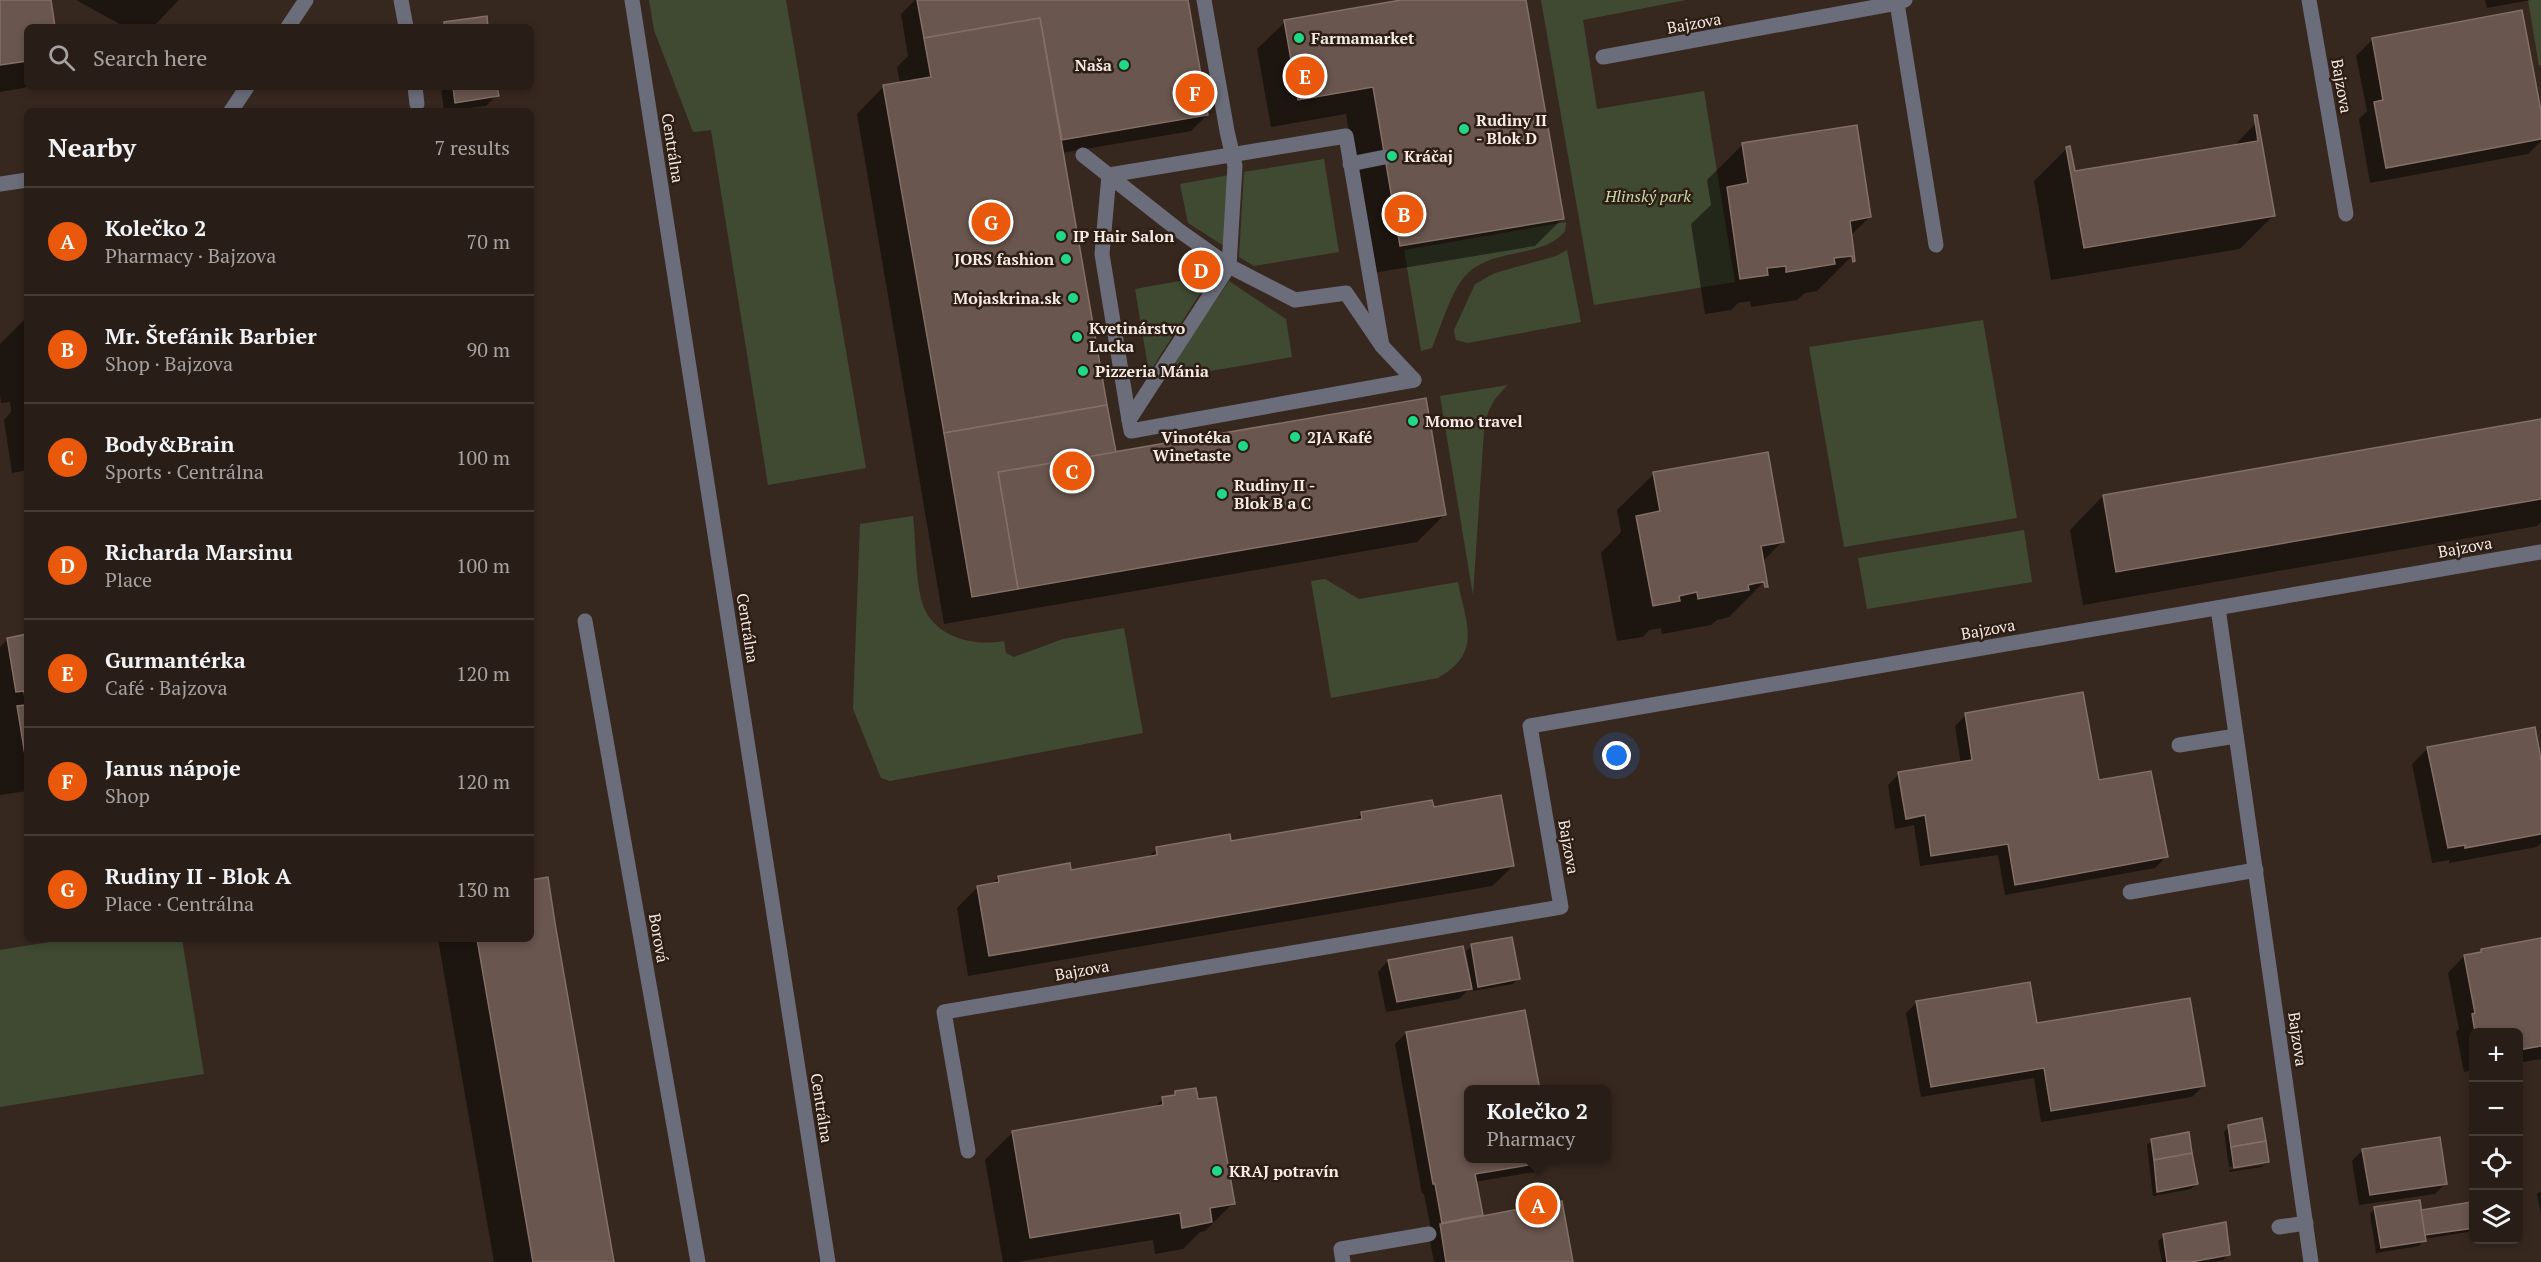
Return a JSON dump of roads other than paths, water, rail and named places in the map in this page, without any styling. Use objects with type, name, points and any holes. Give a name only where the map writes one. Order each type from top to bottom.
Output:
[{"type":"street","points":[[290,24],[306,0]]},
{"type":"street","points":[[401,0],[405,24]]},
{"type":"street","name":"Centrálna","points":[[632,0],[828,1262]]},
{"type":"street","points":[[1129,420],[1229,266],[1235,166],[1204,0]]},
{"type":"street","name":"Bajzova","points":[[2309,0],[2346,214]]},
{"type":"street","name":"Bajzova","points":[[1603,57],[1901,2],[1936,245]]},
{"type":"street","points":[[233,108],[245,90]]},
{"type":"street","points":[[415,90],[417,104]]},
{"type":"street","points":[[1109,175],[1346,136],[1382,346]]},
{"type":"street","points":[[1083,155],[1109,175],[1176,229],[1229,266],[1295,300],[1346,292],[1382,346],[1414,380],[1131,431],[1102,254],[1109,175]]},
{"type":"street","points":[[1350,164],[1385,157]]},
{"type":"street","points":[[0,184],[24,180]]},
{"type":"street","name":"Bajzova","points":[[968,1151],[944,1012],[1560,907],[1530,726],[2541,552]]},
{"type":"street","name":"Bajzova","points":[[2218,608],[2311,1262]]},
{"type":"street","name":"Borová","points":[[585,621],[698,1262]]},
{"type":"street","points":[[2179,746],[2236,736]]},
{"type":"street","points":[[2130,891],[2256,870]]},
{"type":"street","points":[[2279,1227],[2306,1223]]},
{"type":"street","points":[[1343,1262],[1341,1249],[1429,1234]]},
{"type":"place","name":"Farmamarket","points":[[1299,38]]},
{"type":"place","name":"Naša","points":[[1124,65]]},
{"type":"place","name":"Gurmantérka","points":[[1305,76]]},
{"type":"place","name":"Janus nápoje","points":[[1195,93]]},
{"type":"place","name":"Rudiny II - Blok D","points":[[1464,129]]},
{"type":"place","name":"Kráčaj","points":[[1392,156]]},
{"type":"place","name":"Mr. Štefánik Barbier","points":[[1404,214]]},
{"type":"place","name":"Rudiny II - Blok A","points":[[991,222]]},
{"type":"place","name":"IP Hair Salon","points":[[1061,236]]},
{"type":"place","name":"JORS fashion","points":[[1066,259]]},
{"type":"place","name":"Richarda Marsinu","points":[[1201,270]]},
{"type":"place","name":"Mojaskrina.sk","points":[[1073,298]]},
{"type":"place","name":"Kvetinárstvo Lucka","points":[[1077,337]]},
{"type":"place","name":"Pizzeria Mánia","points":[[1083,371]]},
{"type":"place","name":"Momo travel","points":[[1413,421]]},
{"type":"place","name":"2JA Kafé","points":[[1295,437]]},
{"type":"place","name":"Vinotéka Winetaste","points":[[1243,446]]},
{"type":"place","name":"Body&Brain","points":[[1072,471]]},
{"type":"place","name":"Rudiny II - Blok B a C","points":[[1222,494]]},
{"type":"place","name":"KRAJ potravín","points":[[1217,1171]]},
{"type":"place","name":"Kolečko 2","points":[[1538,1205]]},
{"type":"park label","name":"Hlinský park","points":[[1648,196]]}]
